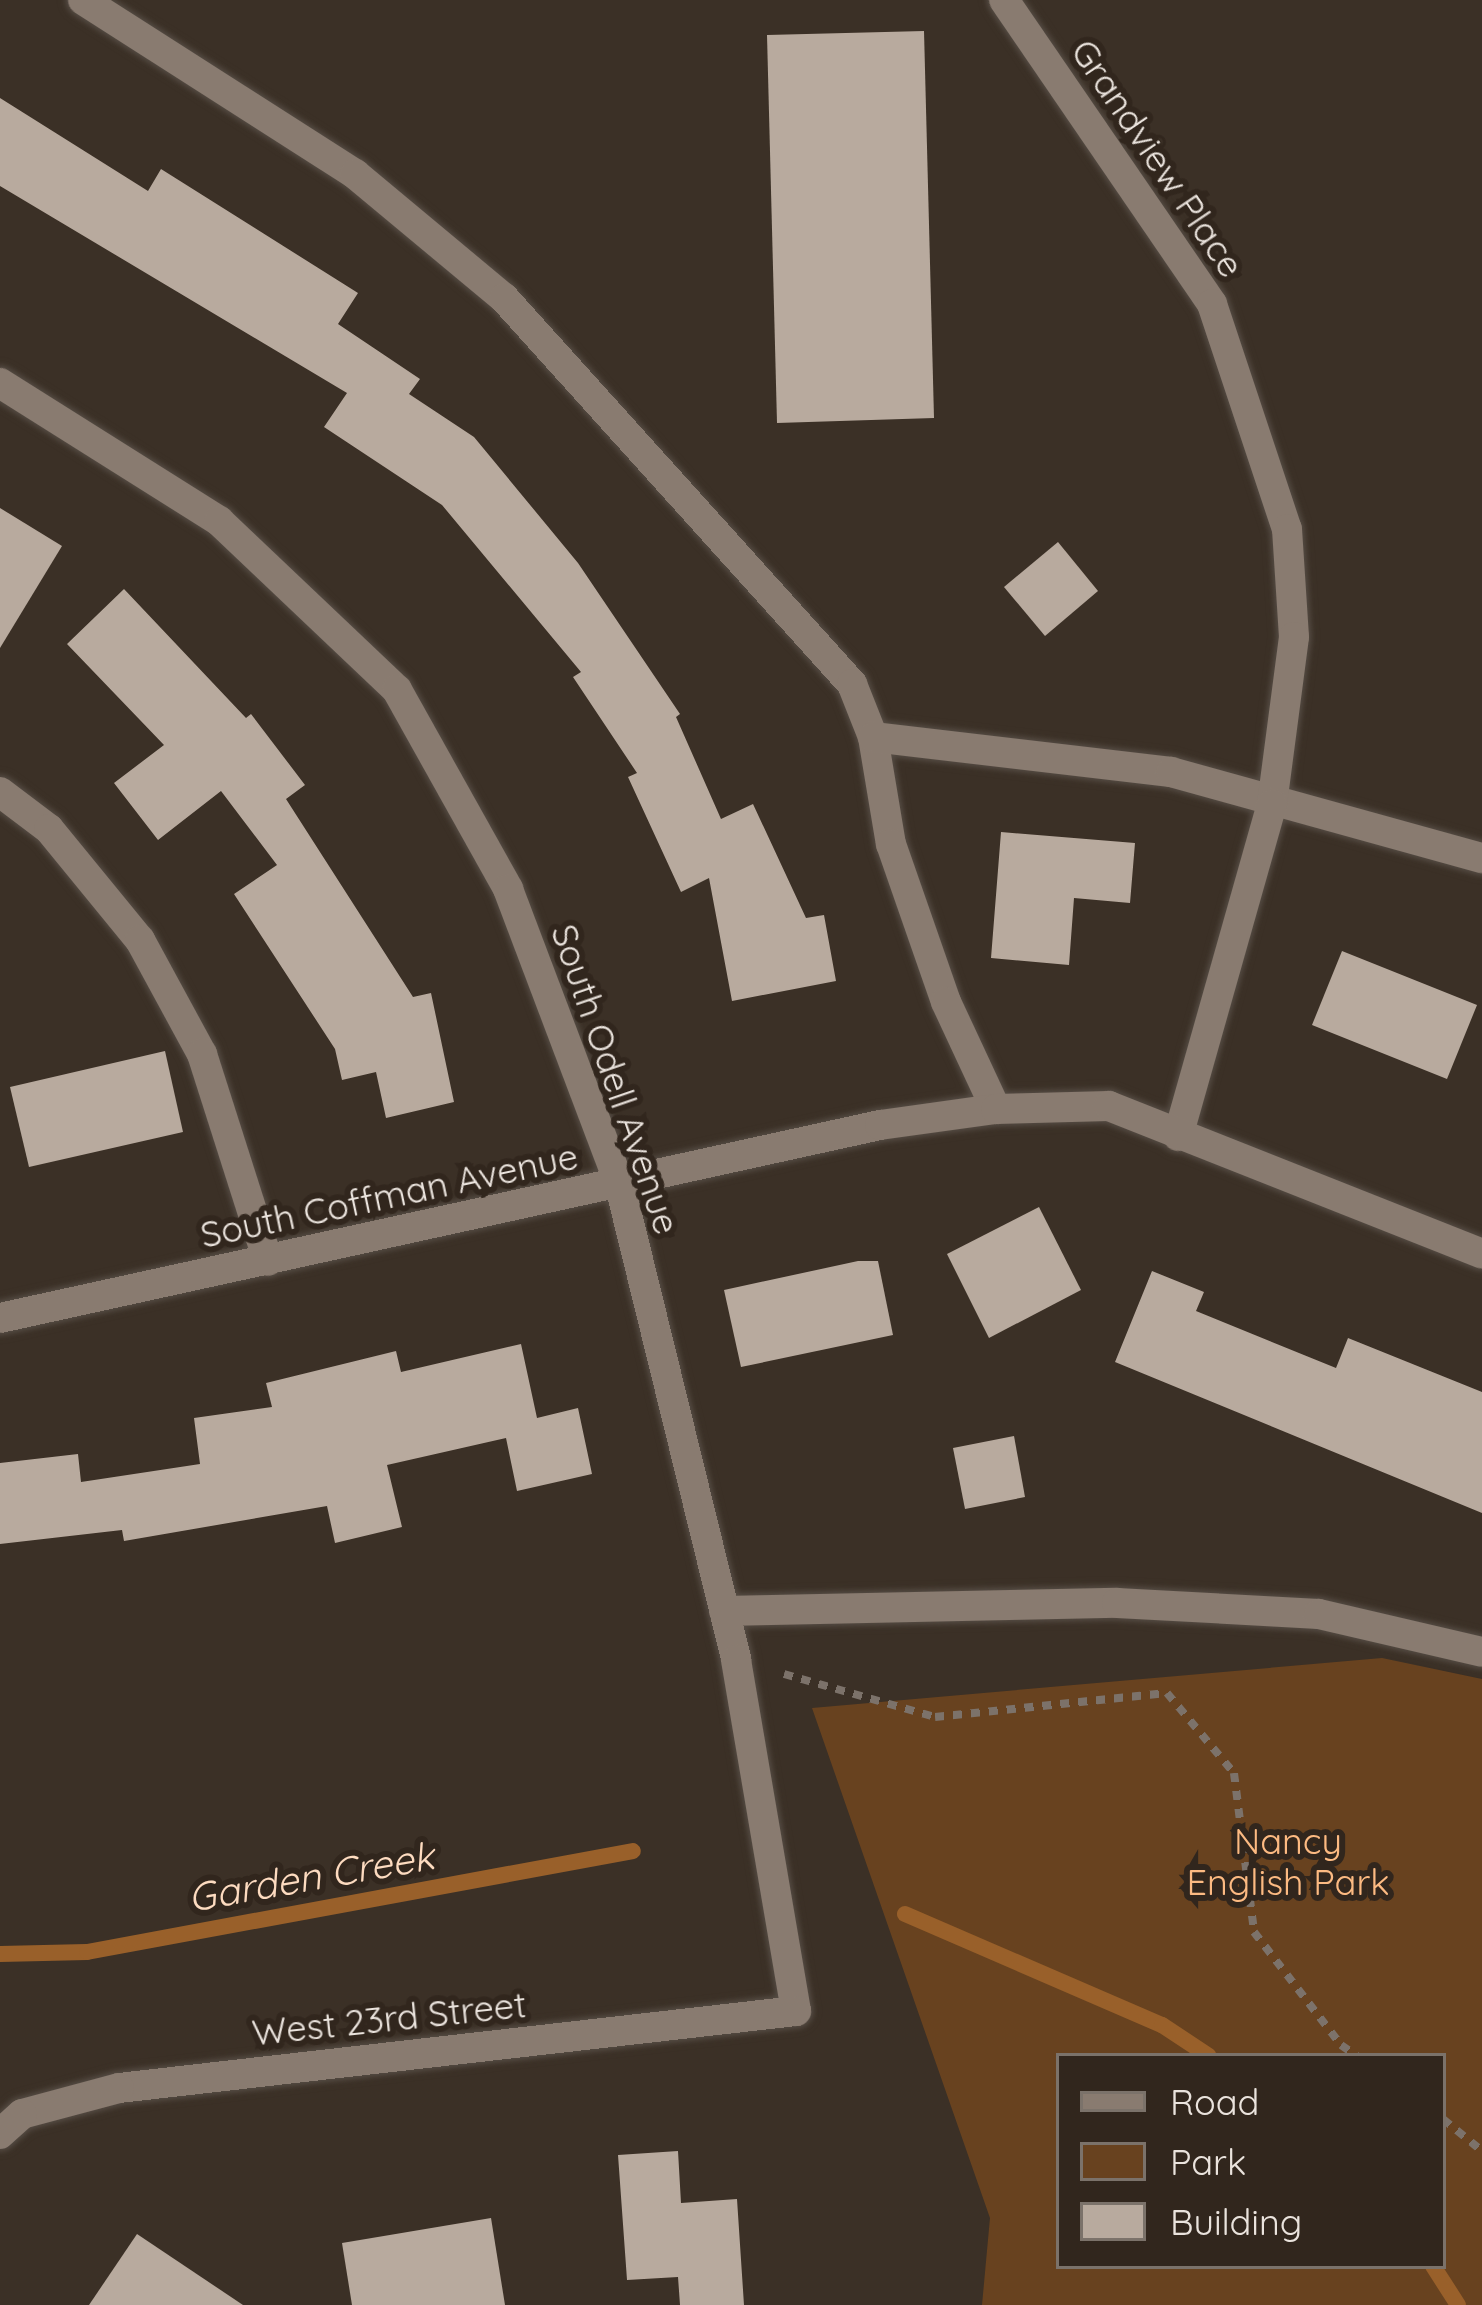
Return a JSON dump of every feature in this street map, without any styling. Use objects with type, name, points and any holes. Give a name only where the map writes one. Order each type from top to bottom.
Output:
[{"type":"street","points":[[83,0],[355,174],[504,298],[852,684],[873,737],[891,844],[946,1001],[996,1109]]},
{"type":"street","name":"Grandview Place","points":[[1004,0],[1212,304],[1288,529],[1294,637],[1272,804],[1178,1136]]},
{"type":"street","name":"South Odell Avenue","points":[[0,383],[219,521],[397,690],[508,889],[620,1186],[736,1660],[796,2011]]},
{"type":"street","points":[[873,737],[1171,772],[1272,804],[1482,858]]},
{"type":"street","points":[[0,792],[49,829],[140,940],[202,1054],[268,1261]]},
{"type":"street","name":"South Coffman Avenue","points":[[0,1318],[620,1186],[880,1125],[996,1109],[1109,1106],[1482,1254]]},
{"type":"street","points":[[724,1611],[1117,1603],[1319,1614],[1482,1652]]},
{"type":"street","name":"West 23rd Street","points":[[0,2134],[22,2114],[119,2088],[796,2011]]},
{"type":"path","points":[[736,1660],[935,1717],[1167,1693],[1234,1773],[1254,1932],[1341,2045],[1353,2053]]},
{"type":"path","points":[[1446,2121],[1482,2151]]},
{"type":"green space","name":"Nancy English Park","points":[[1382,1658],[1482,1679],[1482,2305],[982,2305],[990,2218],[812,1708]]},
{"type":"building","points":[[924,31],[934,418],[777,423],[767,35]]},
{"type":"building","points":[[0,98],[148,191],[161,169],[358,293],[338,324],[420,379],[409,394],[474,437],[578,563],[680,714],[676,717],[721,819],[753,804],[806,918],[824,915],[836,981],[732,1001],[709,878],[681,892],[628,777],[637,773],[573,677],[581,672],[442,505],[324,427],[347,393],[0,186]]},
{"type":"building","points":[[0,508],[62,546],[0,648]]},
{"type":"building","points":[[1058,542],[1098,591],[1045,636],[1004,587]]},
{"type":"building","points":[[124,589],[246,718],[251,714],[305,785],[286,799],[413,997],[431,993],[454,1102],[386,1118],[376,1072],[342,1080],[335,1049],[234,894],[277,865],[221,791],[158,840],[114,783],[164,745],[67,644]]},
{"type":"building","points":[[1001,832],[1135,843],[1130,903],[1074,898],[1069,965],[991,958]]},
{"type":"building","points":[[1342,951],[1477,1005],[1447,1079],[1312,1025]]},
{"type":"building","points":[[165,1051],[183,1132],[29,1167],[10,1087]]},
{"type":"building","points":[[1039,1207],[1081,1290],[989,1338],[947,1254]]},
{"type":"building","points":[[858,1261],[878,1261],[893,1335],[741,1367],[724,1290]]},
{"type":"building","points":[[1152,1271],[1204,1292],[1196,1311],[1336,1368],[1348,1338],[1482,1392],[1482,1513],[1115,1362]]},
{"type":"building","points":[[521,1344],[537,1418],[578,1408],[592,1474],[517,1491],[506,1438],[387,1465],[402,1527],[335,1543],[327,1506],[124,1541],[122,1530],[0,1544],[0,1463],[78,1454],[81,1482],[200,1464],[194,1418],[272,1407],[266,1383],[396,1351],[401,1372]]},
{"type":"building","points":[[1014,1436],[1025,1497],[965,1509],[953,1448]]},
{"type":"building","points":[[678,2151],[681,2203],[737,2199],[744,2305],[680,2305],[678,2277],[627,2280],[618,2155]]},
{"type":"building","points":[[491,2218],[505,2305],[352,2305],[342,2243]]},
{"type":"building","points":[[137,2234],[243,2305],[89,2305]]},
{"type":"waterway","name":"Garden Creek","points":[[0,1954],[87,1952],[633,1851]]},
{"type":"waterway","name":"Garden Creek","points":[[905,1914],[1162,2025],[1204,2053]]},
{"type":"waterway","name":"Garden Creek","points":[[1435,2269],[1458,2305]]}]
